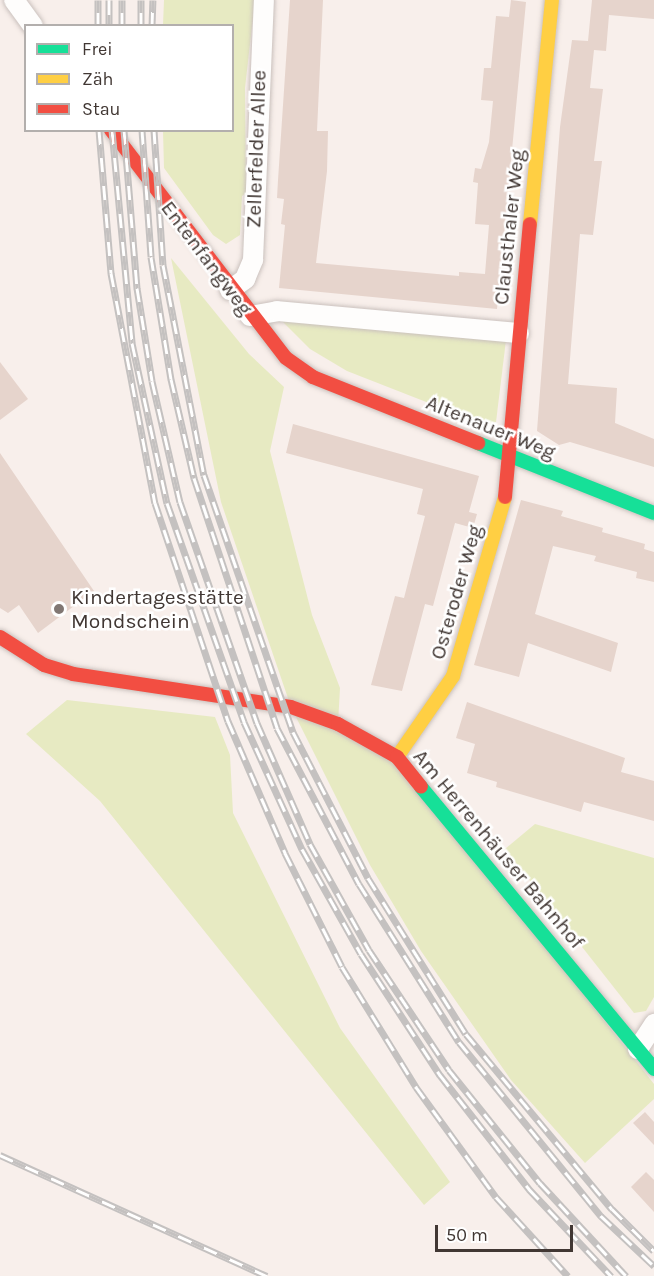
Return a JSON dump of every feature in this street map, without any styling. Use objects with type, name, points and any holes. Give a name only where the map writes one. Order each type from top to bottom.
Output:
[{"type":"street","points":[[14,0],[32,24]]},
{"type":"street","name":"Zellerfelder Allee","points":[[230,290],[245,279],[253,260],[264,0]]},
{"type":"street","name":"Clausthaler Weg","points":[[509,458],[552,0]]},
{"type":"street","name":"Entenfangweg","points":[[112,132],[250,316],[286,358],[313,377]]},
{"type":"street","points":[[250,316],[277,311],[519,333]]},
{"type":"street","name":"Altenauer Weg","points":[[313,377],[509,458],[654,513]]},
{"type":"street","name":"Osteroder Weg","points":[[397,757],[453,676],[502,509],[509,458]]},
{"type":"street","name":"Am Herrenhäuser Bahnhof","points":[[0,637],[44,666],[73,674],[302,710],[397,757],[654,1069]]},
{"type":"street","points":[[638,1049],[654,1024]]},
{"type":"green space","points":[[164,0],[255,0],[245,88],[246,193],[242,196],[240,235],[226,244],[213,235],[164,168],[163,132],[234,132],[234,24],[163,24]]},
{"type":"green space","points":[[171,258],[249,354],[284,387],[270,451],[312,615],[340,688],[338,724],[397,757],[654,1084],[654,1099],[585,1163],[511,1080],[421,951],[370,865],[291,707],[221,502]]},
{"type":"green space","points":[[282,321],[506,340],[496,422],[485,425],[347,371],[310,349]]},
{"type":"green space","points":[[67,700],[215,717],[230,755],[233,813],[340,1028],[450,1182],[424,1205],[100,801],[26,734]]},
{"type":"green space","points":[[535,824],[654,858],[654,997],[646,1011],[634,1013],[505,849]]},
{"type":"building","points":[[290,0],[323,0],[317,131],[328,131],[327,171],[316,263],[459,276],[459,272],[485,274],[489,225],[475,224],[478,183],[473,182],[475,168],[481,169],[489,142],[493,101],[481,100],[484,68],[491,68],[496,16],[509,17],[511,0],[526,2],[497,309],[279,288],[285,225],[281,224],[284,199],[277,198]]},
{"type":"building","points":[[592,0],[654,0],[654,19],[609,15],[606,51],[594,50],[590,88],[603,89],[594,161],[602,161],[593,235],[580,234],[568,384],[617,388],[615,423],[654,439],[654,467],[570,442],[559,445],[537,431],[560,127],[572,40],[588,41]]},
{"type":"building","points":[[0,362],[28,399],[0,420]]},
{"type":"building","points":[[293,424],[479,476],[469,512],[477,514],[473,528],[455,523],[433,606],[425,604],[402,691],[371,685],[395,596],[404,598],[425,516],[417,514],[423,489],[286,453]]},
{"type":"building","points":[[0,453],[94,591],[38,633],[19,605],[8,613],[0,608]]},
{"type":"building","points":[[521,500],[563,511],[561,516],[603,528],[602,532],[645,544],[644,549],[654,552],[654,582],[636,578],[637,572],[594,561],[596,556],[553,546],[535,614],[618,643],[611,672],[528,643],[519,677],[474,665]]},
{"type":"building","points":[[467,702],[625,758],[621,772],[654,781],[654,821],[584,802],[581,812],[496,787],[497,782],[467,773],[475,744],[456,738]]},
{"type":"building","points":[[645,1112],[654,1122],[654,1145],[633,1123]]},
{"type":"building","points":[[646,1172],[654,1180],[654,1212],[631,1187]]},
{"type":"railway","points":[[98,0],[98,24]]},
{"type":"railway","points":[[109,0],[109,24]]},
{"type":"railway","points":[[122,0],[122,24]]},
{"type":"railway","points":[[141,0],[141,24]]},
{"type":"railway","points":[[152,24],[153,0]]},
{"type":"railway","points":[[99,132],[111,273],[155,503],[228,721],[285,853],[342,967],[416,1087],[496,1197],[568,1276]]},
{"type":"railway","points":[[112,132],[132,343],[167,503],[244,722],[302,849],[361,954],[440,1075],[529,1189],[611,1276]]},
{"type":"railway","points":[[124,132],[137,288],[152,381],[180,502],[257,723],[310,844],[369,950],[449,1070],[540,1183],[626,1276]]},
{"type":"railway","points":[[142,132],[151,257],[171,379],[194,478],[277,728],[359,884],[459,1042],[601,1216],[654,1266]]},
{"type":"railway","points":[[154,132],[163,265],[204,475],[293,732],[368,878],[466,1034],[612,1209],[654,1251]]},
{"type":"railway","points":[[0,1155],[267,1276]]},
{"type":"traffic: fast","points":[[478,443],[654,513]]},
{"type":"traffic: fast","points":[[421,787],[654,1069]]},
{"type":"traffic: slow","points":[[530,224],[552,0]]},
{"type":"traffic: slow","points":[[397,757],[453,676],[505,497]]},
{"type":"traffic: jam","points":[[113,132],[286,358],[313,377],[478,443]]},
{"type":"traffic: jam","points":[[505,497],[530,224]]},
{"type":"traffic: jam","points":[[0,637],[44,665],[73,674],[291,707],[338,724],[397,757],[421,787]]},
{"type":"place","name":"Kindertagesstätte Mondschein","points":[[59,609]]}]
